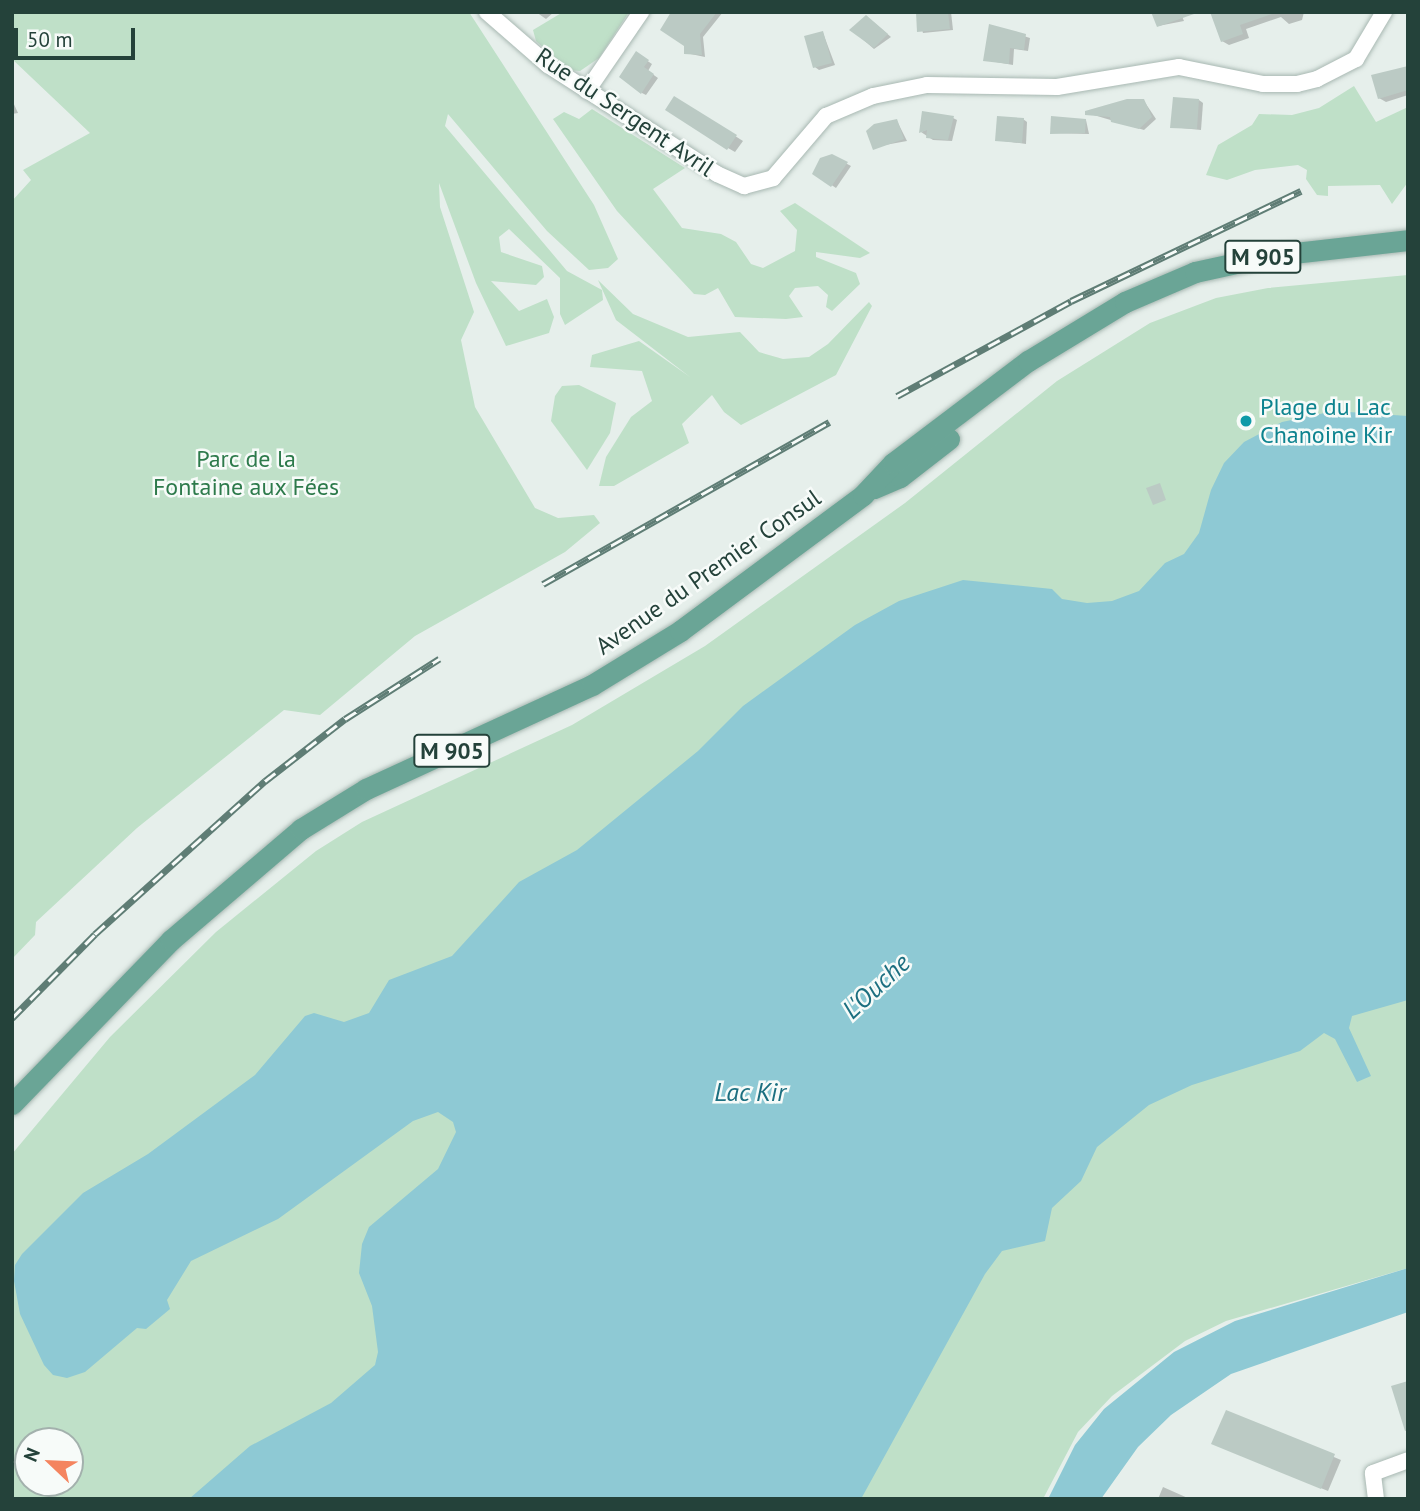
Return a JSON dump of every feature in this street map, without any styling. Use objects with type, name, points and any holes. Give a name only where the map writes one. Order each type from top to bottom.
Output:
[{"type":"main road","name":"Avenue du Premier Consul","points":[[12,1104],[171,940],[301,829],[366,789],[592,685],[680,631],[901,467],[1028,361],[1125,302],[1221,264],[1408,240]]},
{"type":"main road","name":"Avenue du Premier Consul","points":[[12,1119],[66,1046]]},
{"type":"street","name":"Rue du Sergent Avril","points":[[487,12],[548,65],[587,91],[728,181],[755,185],[773,178],[826,116],[873,96],[927,85],[1056,87],[1178,67],[1263,84],[1297,84],[1317,79],[1356,59],[1384,12]]},
{"type":"street","points":[[587,91],[641,12]]},
{"type":"street","points":[[1376,1499],[1373,1473],[1408,1460]]},
{"type":"green space","name":"Parc de la Fontaine aux Fées","points":[[12,12],[469,12],[594,205],[618,259],[608,268],[589,270],[547,231],[448,114],[445,126],[567,271],[602,290],[603,300],[565,325],[560,314],[560,278],[509,229],[499,237],[501,252],[542,266],[544,277],[536,285],[491,281],[519,311],[547,299],[554,317],[549,333],[506,346],[476,283],[439,183],[440,207],[474,312],[461,340],[475,407],[535,508],[558,518],[594,515],[600,523],[565,552],[415,636],[320,715],[284,710],[137,828],[36,922],[35,935],[12,959],[12,201],[31,180],[23,170],[90,133],[12,59]]},
{"type":"green space","points":[[563,12],[629,12],[599,58],[580,71],[568,70],[536,41],[533,30]]},
{"type":"green space","points":[[1354,86],[1376,122],[1408,107],[1408,182],[1392,204],[1380,185],[1328,186],[1328,196],[1317,195],[1306,179],[1307,170],[1298,165],[1255,170],[1227,180],[1206,175],[1218,145],[1252,125],[1259,114],[1292,115],[1319,108]]},
{"type":"green space","points":[[592,109],[685,168],[653,189],[682,228],[721,234],[736,242],[751,264],[763,268],[795,251],[797,230],[780,211],[795,203],[870,253],[860,258],[816,252],[816,257],[856,273],[860,284],[832,311],[826,307],[828,295],[818,286],[795,288],[789,296],[803,317],[786,319],[735,317],[718,288],[705,295],[694,294],[617,211],[553,119],[564,112],[579,119]]},
{"type":"green space","name":"Lac Kir","points":[[1408,275],[1408,1268],[1226,1321],[1185,1341],[1112,1396],[1078,1432],[1043,1499],[12,1499],[12,1154],[110,1037],[216,932],[316,851],[362,822],[572,725],[705,646],[905,503],[1057,381],[1150,323],[1216,298],[1268,288]]},
{"type":"green space","points":[[598,280],[633,314],[688,337],[740,332],[759,352],[783,359],[809,357],[828,344],[869,302],[872,306],[836,375],[741,425],[724,412],[712,395],[682,424],[689,443],[614,486],[599,486],[606,457],[631,417],[652,401],[642,371],[590,367],[592,355],[639,341],[690,377],[616,320]]},
{"type":"green space","points":[[579,385],[616,403],[610,433],[587,470],[551,421],[555,396],[562,386]]},
{"type":"water","name":"Lac Kir","points":[[1334,411],[1408,416],[1408,1000],[1352,1016],[1349,1028],[1371,1076],[1357,1082],[1335,1039],[1324,1033],[1300,1051],[1192,1085],[1149,1105],[1097,1147],[1081,1181],[1052,1208],[1045,1241],[1002,1251],[985,1274],[861,1499],[189,1499],[250,1446],[331,1403],[375,1365],[378,1352],[372,1306],[359,1273],[362,1244],[369,1227],[438,1169],[456,1132],[453,1122],[438,1112],[413,1121],[278,1219],[191,1261],[167,1300],[170,1309],[146,1329],[137,1328],[85,1372],[67,1378],[53,1375],[44,1365],[20,1314],[14,1281],[15,1265],[22,1254],[83,1193],[148,1154],[255,1075],[305,1016],[314,1013],[344,1022],[369,1013],[389,980],[452,956],[519,882],[577,850],[698,751],[743,706],[855,625],[899,601],[963,580],[1052,589],[1062,599],[1087,603],[1112,601],[1139,591],[1165,563],[1184,554],[1199,533],[1211,490],[1224,463],[1244,442],[1282,422]]},
{"type":"water","points":[[1408,1268],[1408,1312],[1231,1374],[1171,1415],[1138,1447],[1101,1499],[1048,1499],[1075,1445],[1104,1409],[1174,1352],[1235,1321]]},
{"type":"building","points":[[671,12],[717,12],[700,34],[702,55],[684,54],[684,46],[660,30]]},
{"type":"building","points":[[916,12],[948,12],[950,29],[917,32]]},
{"type":"building","points":[[1151,12],[1194,12],[1194,14],[1157,27]]},
{"type":"building","points":[[1210,12],[1272,14],[1240,25],[1243,34],[1221,42]]},
{"type":"building","points":[[866,15],[888,34],[874,48],[849,30]]},
{"type":"building","points":[[989,24],[1026,34],[1024,50],[1010,48],[1009,64],[983,61]]},
{"type":"building","points":[[823,31],[832,63],[813,68],[804,36]]},
{"type":"building","points":[[636,51],[649,60],[644,67],[654,74],[641,94],[619,77]]},
{"type":"building","points":[[1408,66],[1408,90],[1378,99],[1371,75]]},
{"type":"building","points":[[674,96],[737,135],[727,150],[665,110]]},
{"type":"building","points":[[1173,97],[1199,99],[1197,129],[1170,128]]},
{"type":"building","points":[[1127,99],[1144,99],[1152,117],[1139,129],[1111,122],[1110,117],[1085,115],[1085,111]]},
{"type":"building","points":[[922,111],[954,116],[948,140],[926,138],[927,130],[919,133]]},
{"type":"building","points":[[997,116],[1024,118],[1022,143],[995,141]]},
{"type":"building","points":[[1051,116],[1086,119],[1085,133],[1050,134]]},
{"type":"building","points":[[897,119],[904,139],[873,150],[866,131],[874,124]]},
{"type":"building","points":[[832,154],[848,162],[831,187],[812,174],[820,158]]},
{"type":"building","points":[[1160,483],[1166,500],[1153,505],[1146,488]]},
{"type":"building","points":[[1408,1381],[1408,1430],[1405,1431],[1391,1386]]},
{"type":"building","points":[[1226,1410],[1335,1454],[1321,1489],[1211,1444]]},
{"type":"railway","points":[[897,396],[1071,301],[1301,191]]},
{"type":"railway","points":[[543,584],[829,422]]},
{"type":"railway","points":[[12,1018],[95,934],[265,781],[345,719],[439,659]]},
{"type":"place","name":"Plage du Lac Chanoine Kir","points":[[1246,421]]},
{"type":"water label","name":"L'Ouche","points":[[876,986]]}]
